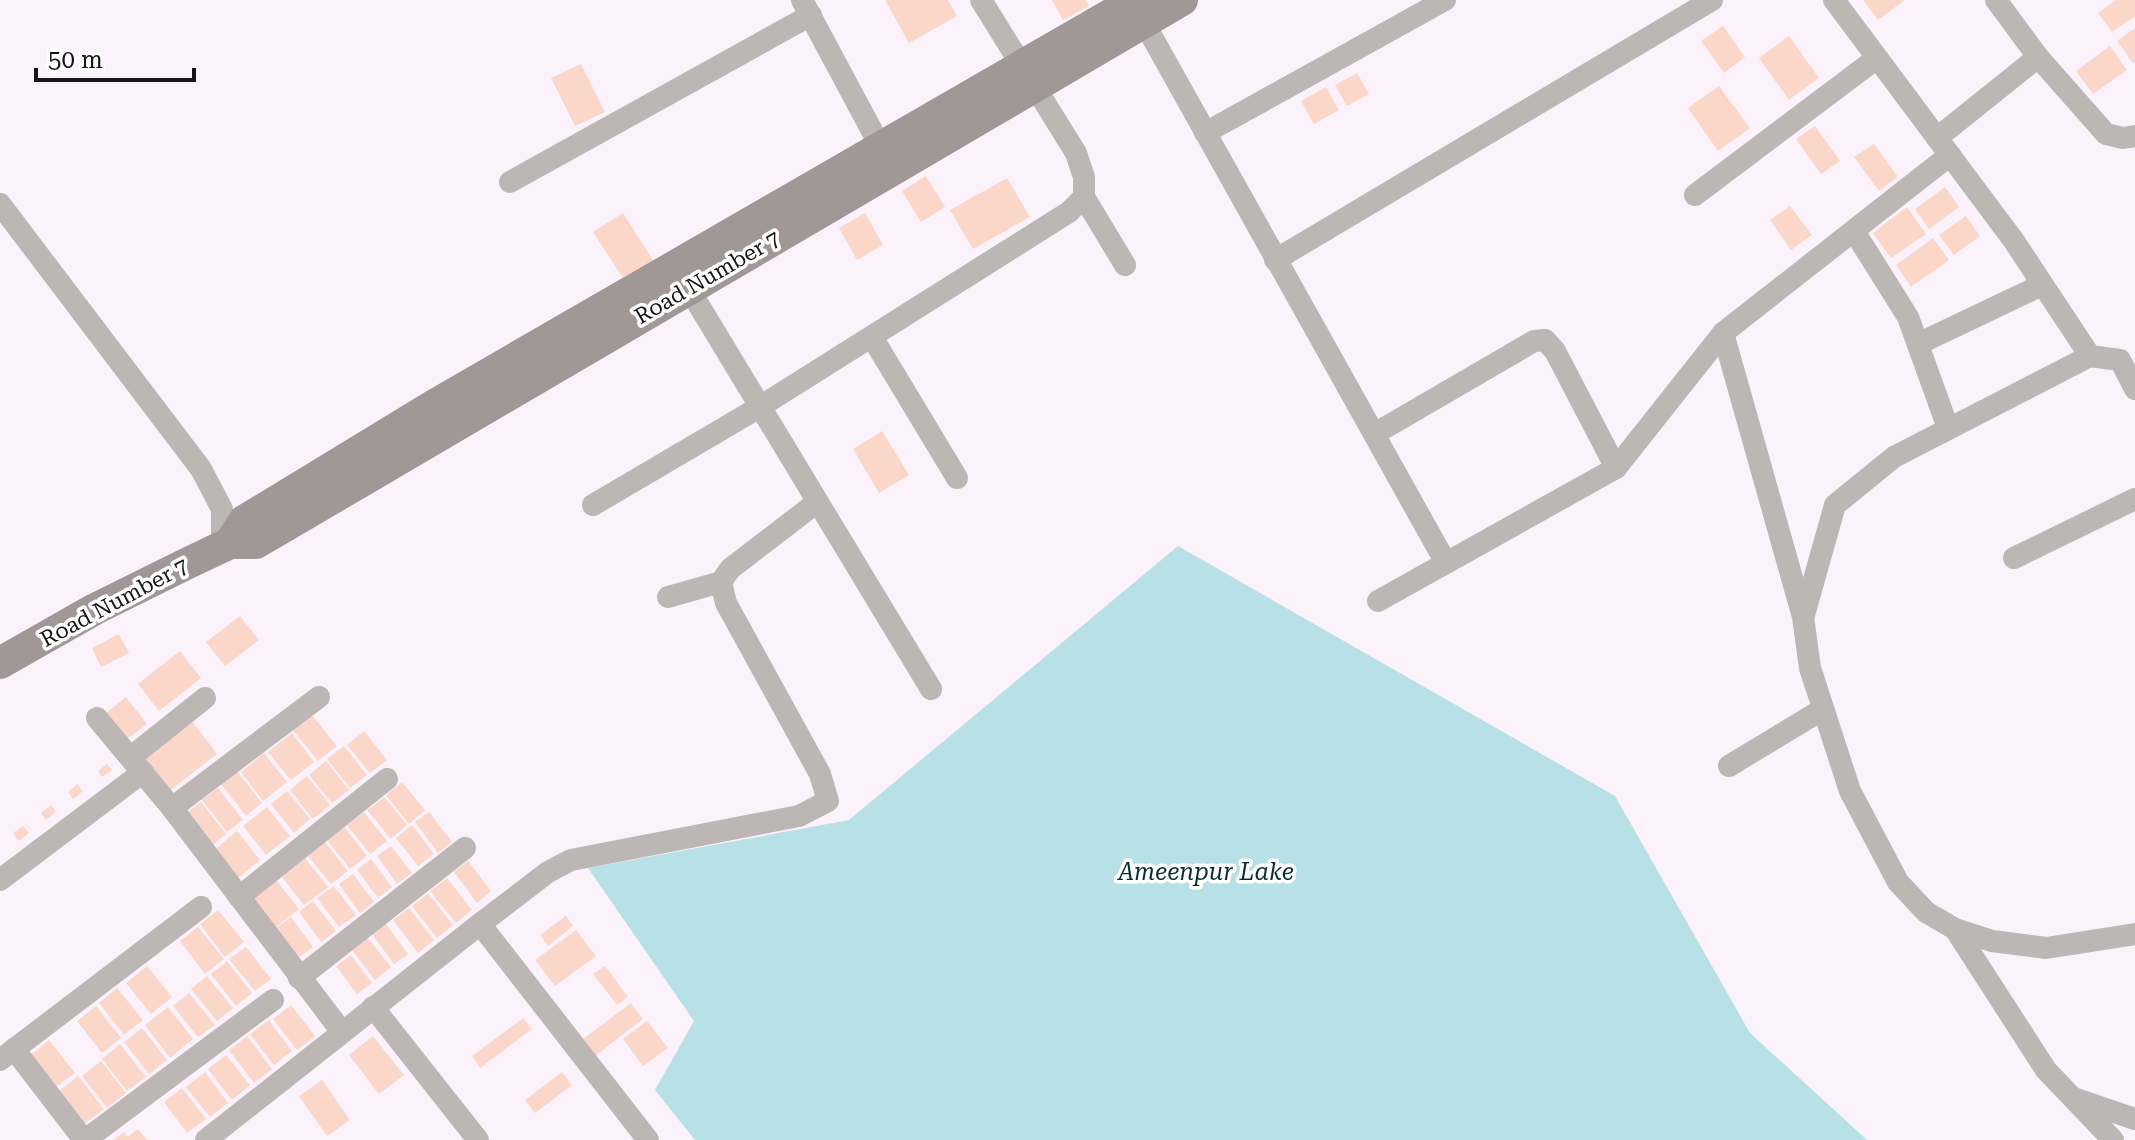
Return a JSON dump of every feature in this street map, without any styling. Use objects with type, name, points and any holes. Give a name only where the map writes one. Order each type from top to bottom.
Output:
[{"type":"street","points":[[981,0],[1076,153],[1084,177],[1084,197],[1125,265]]},
{"type":"street","name":"Road Number 7","points":[[0,663],[95,609],[226,545],[256,543],[552,354],[1137,8],[1182,0]]},
{"type":"street","points":[[1205,133],[1445,0]]},
{"type":"street","points":[[1275,260],[1712,0]]},
{"type":"street","points":[[1834,0],[1943,147],[2090,356]]},
{"type":"street","points":[[1996,0],[2038,57],[2106,134],[2123,138],[2135,136]]},
{"type":"street","points":[[510,182],[807,7],[886,159]]},
{"type":"street","points":[[1137,8],[1446,563]]},
{"type":"street","points":[[1378,601],[1616,468],[1723,333],[1854,231],[2038,57]]},
{"type":"street","points":[[1695,195],[1877,58]]},
{"type":"street","points":[[593,505],[872,337],[1069,212],[1084,197]]},
{"type":"street","points":[[0,204],[201,469],[222,509],[226,545]]},
{"type":"street","points":[[1854,231],[1908,317],[1948,428]]},
{"type":"street","points":[[682,278],[931,689]]},
{"type":"street","points":[[1918,344],[2042,285]]},
{"type":"street","points":[[1723,333],[1803,617],[1810,668],[1823,709],[1850,791],[1898,882],[1926,912],[1955,929],[1992,941],[2046,948],[2135,934]]},
{"type":"street","points":[[872,337],[957,478]]},
{"type":"street","points":[[1376,433],[1534,341],[1545,340],[1555,351],[1616,468]]},
{"type":"street","points":[[1803,617],[1835,505],[1894,457],[2090,356],[2120,360],[2135,389]]},
{"type":"street","points":[[2014,558],[2135,499]]},
{"type":"street","points":[[668,597],[721,582],[730,569],[816,503]]},
{"type":"street","points":[[206,1140],[548,872],[571,860],[799,816],[816,810],[828,801],[820,774],[726,603],[721,582]]},
{"type":"street","points":[[172,808],[319,697]]},
{"type":"street","points":[[0,880],[137,765],[205,698]]},
{"type":"street","points":[[1729,766],[1823,709]]},
{"type":"street","points":[[97,718],[172,808],[342,1032]]},
{"type":"street","points":[[239,897],[387,779]]},
{"type":"street","points":[[299,978],[465,848]]},
{"type":"street","points":[[201,907],[7,1055],[85,1140],[273,1000]]},
{"type":"street","points":[[480,924],[648,1140]]},
{"type":"street","points":[[1955,929],[2046,1070],[2113,1140]]},
{"type":"street","points":[[373,1007],[478,1140]]},
{"type":"street","points":[[2071,1097],[2135,1119]]},
{"type":"water","name":"Ameenpur Lake","points":[[1178,546],[1615,796],[1750,1033],[1867,1140],[695,1140],[655,1090],[694,1021],[588,868],[849,820]]},
{"type":"building","points":[[885,0],[948,0],[957,16],[909,43]]},
{"type":"building","points":[[1052,0],[1086,0],[1089,6],[1063,20]]},
{"type":"building","points":[[1863,0],[1905,0],[1878,20]]},
{"type":"building","points":[[2116,0],[2135,0],[2135,16],[2112,32],[2098,13]]},
{"type":"building","points":[[1723,26],[1745,57],[1724,73],[1701,41]]},
{"type":"building","points":[[2135,28],[2135,61],[2133,63],[2117,41]]},
{"type":"building","points":[[1789,36],[1819,78],[1789,100],[1759,58]]},
{"type":"building","points":[[2110,46],[2127,70],[2093,94],[2076,71]]},
{"type":"building","points":[[581,64],[605,112],[575,126],[551,78]]},
{"type":"building","points":[[1357,73],[1369,94],[1347,106],[1335,85]]},
{"type":"building","points":[[1719,86],[1750,128],[1718,151],[1688,108]]},
{"type":"building","points":[[1326,87],[1339,110],[1314,124],[1301,101]]},
{"type":"building","points":[[1815,126],[1840,161],[1821,174],[1796,139]]},
{"type":"building","points":[[1874,144],[1898,177],[1879,191],[1854,157]]},
{"type":"building","points":[[926,176],[945,207],[921,222],[902,191]]},
{"type":"building","points":[[1007,178],[1030,217],[973,249],[950,210]]},
{"type":"building","points":[[1945,187],[1959,207],[1929,229],[1915,209]]},
{"type":"building","points":[[1790,206],[1812,235],[1791,250],[1770,220]]},
{"type":"building","points":[[1907,207],[1926,234],[1891,258],[1873,233]]},
{"type":"building","points":[[623,213],[653,260],[623,278],[593,232]]},
{"type":"building","points":[[865,213],[883,245],[857,260],[839,228]]},
{"type":"building","points":[[1966,216],[1980,236],[1954,255],[1939,235]]},
{"type":"building","points":[[1933,238],[1949,260],[1911,287],[1896,265]]},
{"type":"building","points":[[882,431],[909,475],[879,493],[853,449]]},
{"type":"building","points":[[240,616],[259,640],[225,666],[206,642]]},
{"type":"building","points":[[119,634],[129,653],[101,667],[92,648]]},
{"type":"building","points":[[180,651],[201,678],[159,711],[138,684]]},
{"type":"building","points":[[126,697],[147,724],[122,743],[101,717]]},
{"type":"building","points":[[311,714],[337,746],[318,761],[292,729]]},
{"type":"building","points":[[191,720],[217,754],[168,792],[142,758]]},
{"type":"building","points":[[364,731],[387,760],[370,773],[347,745]]},
{"type":"building","points":[[292,733],[314,762],[291,780],[268,752]]},
{"type":"building","points":[[344,746],[367,775],[350,788],[327,759]]},
{"type":"building","points":[[264,753],[287,782],[263,801],[241,772]]},
{"type":"building","points":[[326,761],[349,790],[332,803],[309,775]]},
{"type":"building","points":[[107,764],[112,770],[102,777],[98,771]]},
{"type":"building","points":[[237,771],[262,803],[246,816],[221,784]]},
{"type":"building","points":[[307,776],[330,805],[313,819],[290,790]]},
{"type":"building","points":[[402,782],[425,810],[409,824],[386,795]]},
{"type":"building","points":[[77,784],[83,791],[73,799],[68,792]]},
{"type":"building","points":[[218,788],[243,820],[227,832],[202,800]]},
{"type":"building","points":[[287,791],[310,819],[294,833],[271,804]]},
{"type":"building","points":[[384,797],[407,825],[391,839],[367,810]]},
{"type":"building","points":[[201,802],[226,834],[210,847],[185,814]]},
{"type":"building","points":[[51,805],[56,812],[46,820],[41,813]]},
{"type":"building","points":[[267,807],[290,836],[266,855],[243,826]]},
{"type":"building","points":[[364,812],[387,841],[370,854],[347,825]]},
{"type":"building","points":[[429,812],[452,842],[438,853],[415,822]]},
{"type":"building","points":[[412,825],[434,854],[418,866],[396,838]]},
{"type":"building","points":[[23,826],[29,833],[19,841],[13,833]]},
{"type":"building","points":[[344,827],[367,856],[350,869],[327,840]]},
{"type":"building","points":[[237,831],[260,860],[237,879],[214,850]]},
{"type":"building","points":[[325,842],[348,871],[331,884],[308,856]]},
{"type":"building","points":[[391,846],[412,873],[397,884],[377,856]]},
{"type":"building","points":[[305,858],[328,887],[304,905],[282,877]]},
{"type":"building","points":[[371,859],[392,887],[378,898],[357,870]]},
{"type":"building","points":[[468,861],[491,891],[477,903],[454,872]]},
{"type":"building","points":[[353,874],[374,902],[360,913],[339,884]]},
{"type":"building","points":[[447,878],[472,910],[456,923],[430,891]]},
{"type":"building","points":[[276,880],[299,909],[275,928],[253,899]]},
{"type":"building","points":[[334,886],[356,915],[339,927],[317,898]]},
{"type":"building","points":[[428,893],[453,925],[437,938],[412,906]]},
{"type":"building","points":[[313,901],[336,931],[321,942],[299,912]]},
{"type":"building","points":[[409,908],[434,940],[418,953],[393,920]]},
{"type":"building","points":[[218,910],[244,942],[225,957],[200,924]]},
{"type":"building","points":[[566,916],[573,926],[548,946],[540,935]]},
{"type":"building","points":[[291,917],[313,947],[296,960],[274,930]]},
{"type":"building","points":[[386,924],[408,954],[394,964],[372,934]]},
{"type":"building","points":[[198,927],[224,959],[205,974],[180,941]]},
{"type":"building","points":[[576,930],[596,956],[555,986],[535,960]]},
{"type":"building","points":[[368,938],[391,967],[375,980],[352,950]]},
{"type":"building","points":[[246,947],[271,979],[255,991],[229,959]]},
{"type":"building","points":[[351,955],[372,983],[357,994],[336,966]]},
{"type":"building","points":[[227,961],[252,993],[236,1006],[211,974]]},
{"type":"building","points":[[147,966],[172,997],[151,1014],[126,983]]},
{"type":"building","points":[[605,966],[628,997],[617,1005],[593,974]]},
{"type":"building","points":[[207,976],[233,1008],[217,1021],[191,989]]},
{"type":"building","points":[[117,988],[143,1020],[124,1035],[99,1003]]},
{"type":"building","points":[[189,993],[215,1025],[198,1037],[173,1006]]},
{"type":"building","points":[[631,1003],[643,1019],[595,1056],[583,1039]]},
{"type":"building","points":[[291,1005],[315,1036],[297,1050],[273,1019]]},
{"type":"building","points":[[96,1006],[121,1038],[102,1053],[77,1021]]},
{"type":"building","points":[[168,1007],[193,1039],[170,1058],[145,1025]]},
{"type":"building","points":[[523,1018],[532,1029],[480,1068],[472,1056]]},
{"type":"building","points":[[269,1020],[292,1051],[274,1065],[250,1034]]},
{"type":"building","points":[[647,1021],[668,1048],[643,1066],[623,1039]]},
{"type":"building","points":[[142,1028],[167,1060],[149,1074],[124,1042]]},
{"type":"building","points":[[247,1036],[272,1069],[254,1083],[229,1050]]},
{"type":"building","points":[[373,1036],[404,1075],[379,1094],[349,1055]]},
{"type":"building","points":[[49,1040],[75,1073],[56,1087],[31,1055]]},
{"type":"building","points":[[120,1044],[146,1077],[127,1091],[102,1059]]},
{"type":"building","points":[[226,1055],[250,1085],[232,1100],[208,1069]]},
{"type":"building","points":[[101,1061],[126,1093],[107,1108],[82,1076]]},
{"type":"building","points":[[205,1072],[228,1103],[210,1117],[186,1087]]},
{"type":"building","points":[[562,1072],[572,1085],[535,1113],[525,1100]]},
{"type":"building","points":[[78,1076],[104,1109],[85,1123],[59,1091]]},
{"type":"building","points":[[322,1080],[350,1120],[327,1136],[299,1096]]},
{"type":"building","points":[[182,1088],[206,1119],[187,1133],[164,1102]]},
{"type":"building","points":[[138,1129],[147,1140],[114,1140],[124,1132],[128,1137]]}]
